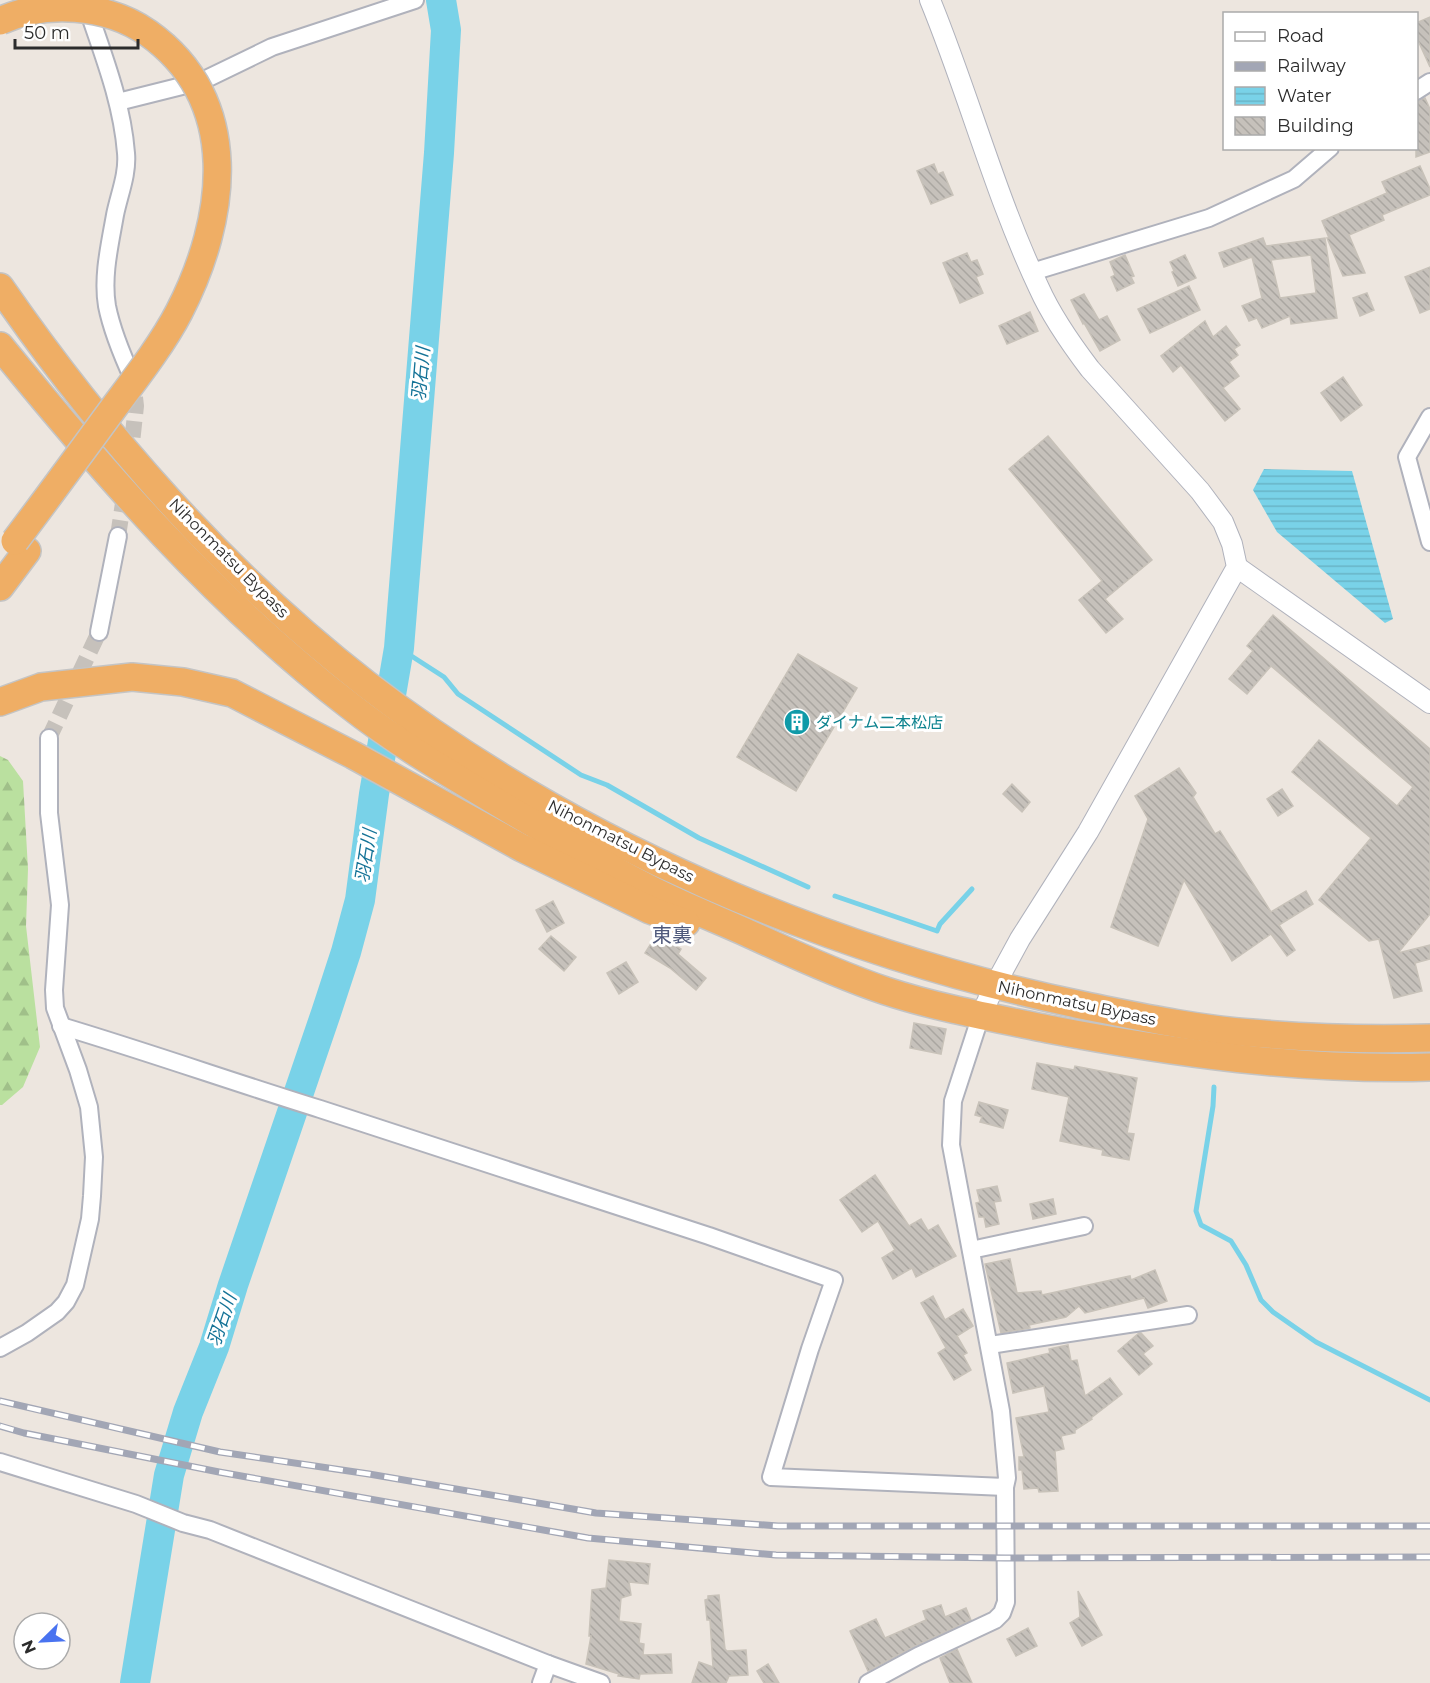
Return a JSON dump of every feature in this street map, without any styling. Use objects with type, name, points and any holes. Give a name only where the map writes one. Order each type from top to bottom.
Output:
[{"type":"highway","points":[[0,565],[21,546],[140,399],[183,336],[212,272],[228,222],[232,190],[229,141],[225,122],[209,79],[171,31],[146,13],[120,0]]},
{"type":"highway","points":[[0,21],[31,10],[71,7],[121,19],[143,29],[186,67],[196,83],[211,120],[217,150],[218,172],[216,207],[201,263],[179,313],[21,546],[0,587]]},
{"type":"highway","name":"Nihonmatsu Bypass","points":[[2,289],[66,379],[186,518],[305,633],[365,683],[426,727],[536,798],[616,841],[720,891],[852,942],[945,972],[1050,999],[1152,1020],[1239,1032],[1386,1039],[1430,1038]]},
{"type":"highway","name":"Nihonmatsu Bypass","points":[[0,346],[122,492],[199,573],[243,615],[350,706],[424,758],[644,886],[793,954],[886,990],[981,1015],[1160,1049],[1292,1063],[1393,1068],[1430,1067]]},
{"type":"highway","points":[[0,702],[41,687],[132,677],[183,682],[232,693],[352,755],[522,849],[650,910],[829,976],[886,990]]},
{"type":"street","points":[[84,0],[118,102],[126,153],[126,168],[107,267],[107,304],[117,341],[133,379]]},
{"type":"street","points":[[868,1683],[918,1656],[995,1620],[1002,1613],[1006,1602],[1005,1487],[1007,1478],[1001,1411],[953,1163],[950,1129],[956,1089],[981,1015],[995,985],[1020,939],[1088,832],[1237,567],[1232,544],[1223,522],[1200,491],[1090,369],[1054,317],[1004,205],[930,0]]},
{"type":"street","points":[[118,102],[202,81],[272,47],[413,1]]},
{"type":"street","points":[[1032,272],[1209,218],[1294,178],[1328,150]]},
{"type":"street","points":[[1430,417],[1407,458],[1430,542]]},
{"type":"street","points":[[99,632],[118,536]]},
{"type":"street","points":[[1237,567],[1430,703]]},
{"type":"street","points":[[0,1347],[27,1333],[57,1312],[66,1302],[75,1285],[88,1227],[94,1157],[93,1136],[86,1098],[55,1008],[60,905],[49,813],[49,738]]},
{"type":"street","points":[[61,1026],[710,1236],[834,1280],[810,1348],[771,1477],[1005,1487]]},
{"type":"street","points":[[971,1250],[1084,1226]]},
{"type":"street","points":[[990,1345],[1188,1315]]},
{"type":"street","points":[[0,1462],[136,1504],[183,1523],[210,1530],[601,1683]]},
{"type":"street","points":[[541,1683],[548,1664]]},
{"type":"green space","points":[[0,756],[8,760],[23,781],[28,869],[26,926],[40,1047],[23,1087],[2,1105],[0,1105]]},
{"type":"water","points":[[1264,469],[1352,471],[1393,619],[1385,623],[1277,532],[1253,490]]},
{"type":"building","points":[[1430,17],[1430,67],[1418,40],[1418,22]]},
{"type":"building","points":[[1425,98],[1430,109],[1430,152],[1416,157],[1416,150],[1418,150],[1418,100]]},
{"type":"building","points":[[934,164],[938,174],[943,172],[953,195],[931,204],[917,171]]},
{"type":"building","points":[[1420,166],[1430,189],[1430,195],[1382,215],[1384,220],[1349,235],[1365,273],[1343,276],[1322,221],[1387,193],[1382,182]]},
{"type":"building","points":[[1263,238],[1266,246],[1325,238],[1337,318],[1291,324],[1290,316],[1262,328],[1257,318],[1249,321],[1242,306],[1262,298],[1252,257],[1224,267],[1219,253]],"holes":[[[1311,255],[1316,293],[1280,298],[1271,260]]]},
{"type":"building","points":[[967,253],[971,262],[977,260],[983,274],[976,277],[983,293],[960,303],[943,263]]},
{"type":"building","points":[[1125,255],[1134,276],[1131,277],[1134,283],[1117,291],[1111,277],[1115,275],[1110,262]]},
{"type":"building","points":[[1185,255],[1196,278],[1178,286],[1170,262]]},
{"type":"building","points":[[1430,267],[1430,309],[1420,313],[1405,277]]},
{"type":"building","points":[[1189,286],[1200,310],[1150,333],[1138,309]]},
{"type":"building","points":[[1367,293],[1374,310],[1360,316],[1353,298]]},
{"type":"building","points":[[1084,294],[1099,320],[1107,316],[1120,340],[1100,351],[1071,300]]},
{"type":"building","points":[[1030,312],[1038,331],[1007,344],[999,326]]},
{"type":"building","points":[[1205,321],[1213,337],[1226,326],[1240,345],[1234,349],[1238,355],[1229,362],[1239,376],[1223,388],[1240,409],[1225,421],[1181,365],[1173,372],[1161,356]]},
{"type":"building","points":[[1343,377],[1362,405],[1341,421],[1321,393]]},
{"type":"building","points":[[1048,436],[1152,560],[1105,599],[1123,619],[1106,633],[1079,600],[1102,581],[1009,469]]},
{"type":"building","points":[[1273,615],[1430,749],[1430,914],[1398,953],[1430,945],[1430,959],[1415,963],[1422,991],[1394,998],[1379,939],[1369,941],[1319,900],[1371,838],[1292,772],[1319,740],[1397,806],[1413,787],[1271,666],[1247,694],[1229,679],[1253,651],[1247,646]]},
{"type":"building","name":"ダイナム二本松店","points":[[798,654],[857,688],[796,791],[737,757]]},
{"type":"building","points":[[1179,768],[1196,793],[1193,797],[1215,834],[1220,831],[1271,912],[1306,891],[1313,904],[1279,925],[1295,950],[1287,956],[1271,934],[1232,961],[1184,880],[1158,946],[1111,927],[1148,819],[1135,796]]},
{"type":"building","points":[[1012,784],[1030,802],[1022,812],[1003,794]]},
{"type":"building","points":[[1282,789],[1293,806],[1278,816],[1267,799]]},
{"type":"building","points":[[553,901],[564,923],[547,932],[536,910]]},
{"type":"building","points":[[657,934],[681,949],[678,954],[706,978],[696,990],[670,968],[645,953]]},
{"type":"building","points":[[551,936],[576,957],[564,971],[539,949]]},
{"type":"building","points":[[626,962],[638,982],[619,994],[607,973]]},
{"type":"building","points":[[914,1023],[946,1029],[941,1054],[910,1048]]},
{"type":"building","points":[[1037,1063],[1074,1070],[1075,1066],[1137,1078],[1127,1133],[1134,1134],[1129,1160],[1102,1155],[1103,1150],[1060,1141],[1069,1097],[1032,1089]]},
{"type":"building","points":[[979,1102],[1008,1110],[1003,1128],[980,1122],[982,1117],[975,1115]]},
{"type":"building","points":[[875,1175],[909,1226],[921,1219],[928,1231],[938,1225],[956,1256],[916,1277],[912,1268],[893,1279],[882,1258],[895,1250],[878,1221],[862,1232],[840,1200]]},
{"type":"building","points":[[997,1186],[1001,1201],[994,1202],[999,1224],[986,1227],[984,1217],[979,1217],[976,1203],[980,1202],[977,1190]]},
{"type":"building","points":[[1053,1199],[1056,1214],[1033,1219],[1030,1204]]},
{"type":"building","points":[[1010,1259],[1017,1293],[1041,1291],[1042,1295],[1130,1276],[1131,1280],[1155,1270],[1167,1301],[1148,1308],[1144,1298],[1085,1313],[1079,1306],[1066,1317],[1029,1325],[1030,1328],[1001,1333],[985,1264]]},
{"type":"building","points":[[933,1296],[945,1320],[963,1309],[973,1326],[957,1336],[967,1353],[963,1355],[971,1370],[954,1380],[938,1353],[946,1348],[921,1303]]},
{"type":"building","points":[[1139,1333],[1153,1346],[1143,1354],[1152,1364],[1139,1375],[1118,1351]]},
{"type":"building","points":[[1068,1345],[1071,1361],[1077,1360],[1085,1396],[1110,1378],[1122,1394],[1075,1430],[1075,1433],[1061,1436],[1064,1449],[1055,1451],[1058,1491],[1039,1492],[1038,1488],[1024,1489],[1022,1470],[1019,1470],[1019,1457],[1024,1457],[1016,1418],[1049,1412],[1044,1386],[1013,1393],[1007,1363],[1050,1353],[1049,1349]]},
{"type":"building","points":[[609,1560],[650,1564],[648,1584],[629,1582],[631,1595],[621,1598],[619,1621],[641,1624],[639,1643],[644,1644],[643,1655],[671,1654],[672,1673],[640,1674],[639,1679],[618,1676],[619,1674],[586,1664],[591,1636],[589,1636],[592,1590],[606,1588]]},
{"type":"building","points":[[1078,1591],[1102,1635],[1082,1646],[1070,1623],[1080,1617]]},
{"type":"building","points":[[719,1595],[725,1649],[727,1651],[746,1650],[748,1675],[729,1676],[726,1683],[692,1683],[699,1662],[713,1667],[710,1620],[707,1620],[705,1600],[708,1596]]},
{"type":"building","points":[[941,1605],[945,1617],[966,1608],[971,1620],[868,1671],[850,1631],[876,1619],[885,1638],[926,1620],[923,1611]]},
{"type":"building","points":[[1028,1628],[1037,1646],[1016,1656],[1007,1639]]},
{"type":"building","points":[[957,1649],[972,1683],[950,1683],[940,1658]]},
{"type":"building","points":[[768,1664],[779,1683],[764,1683],[757,1671]]},
{"type":"waterway","name":"羽石川","points":[[135,1683],[169,1475],[188,1412],[214,1347],[326,1013],[360,900],[374,794],[399,648],[439,153],[446,30],[441,0]]},
{"type":"waterway","points":[[399,648],[444,677],[458,694],[581,775],[607,785],[699,838],[808,887]]},
{"type":"waterway","points":[[835,896],[937,931],[940,924],[972,889]]},
{"type":"waterway","points":[[1214,1087],[1196,1211],[1201,1225],[1231,1241],[1246,1265],[1261,1300],[1273,1312],[1316,1342],[1430,1400]]},
{"type":"tunnel","points":[[130,461],[136,406],[133,380]]},
{"type":"tunnel","points":[[118,536],[125,490]]},
{"type":"tunnel","points":[[49,738],[99,632]]},
{"type":"railway","points":[[0,1401],[220,1452],[369,1474],[596,1513],[778,1526],[1430,1526]]},
{"type":"railway","points":[[0,1426],[24,1433],[219,1472],[588,1538],[776,1555],[1005,1558],[1430,1557]]},
{"type":"place","name":"ダイナム二本松店","points":[[797,722]]},
{"type":"district","name":"東裏","points":[[672,935]]}]
